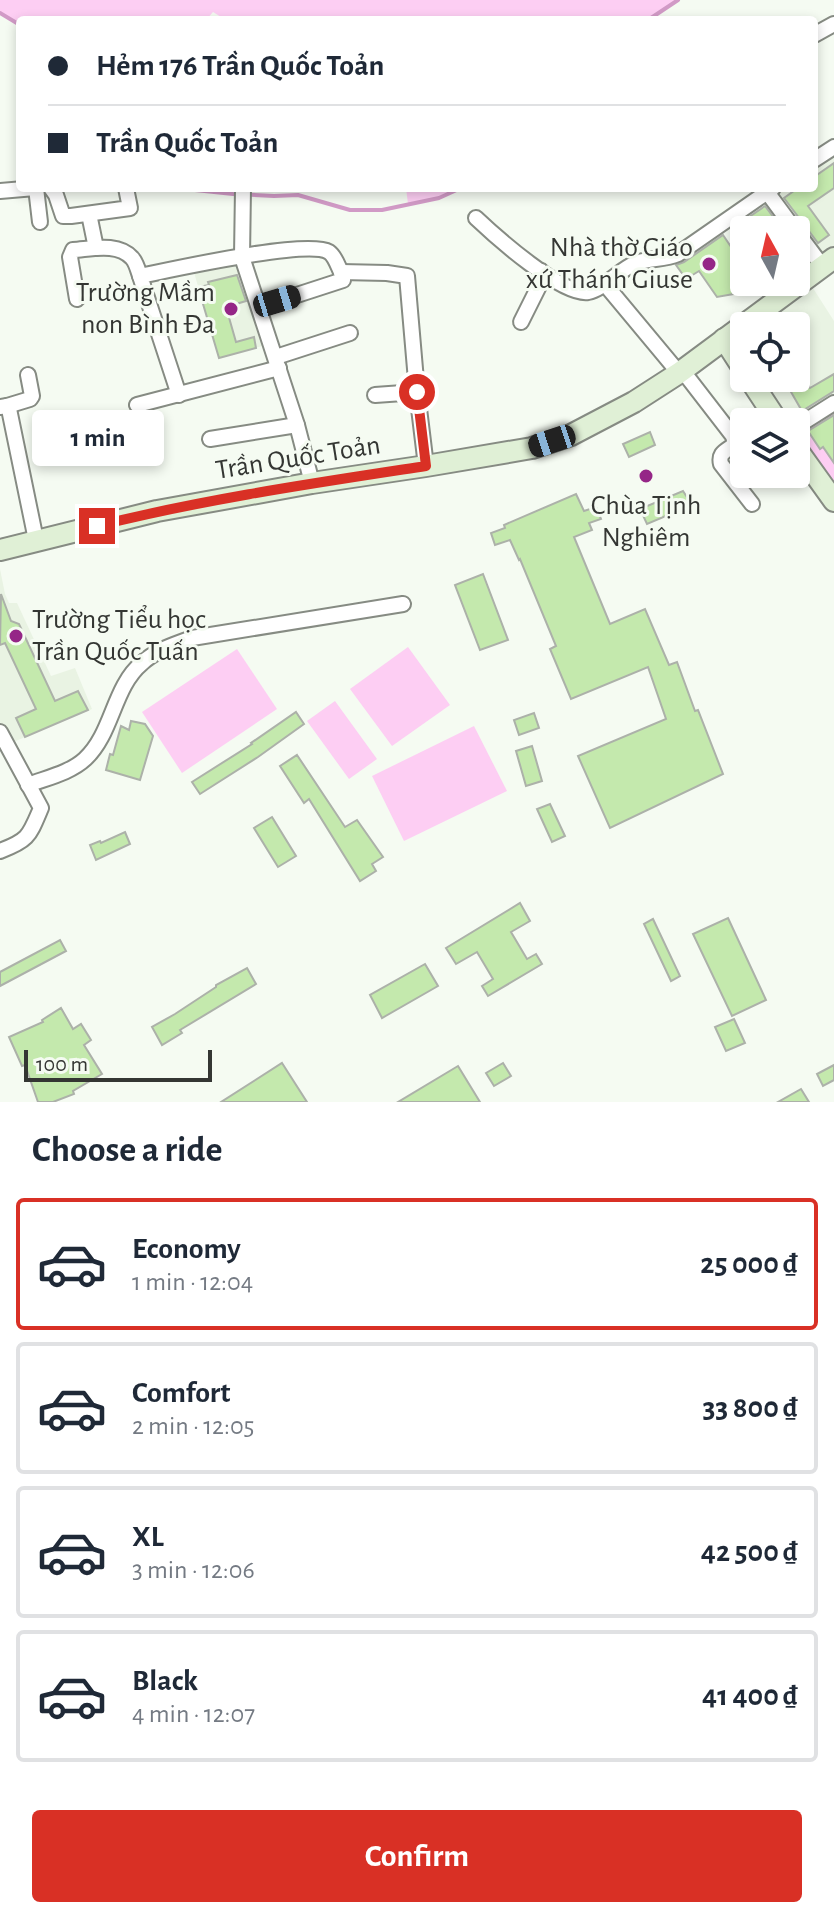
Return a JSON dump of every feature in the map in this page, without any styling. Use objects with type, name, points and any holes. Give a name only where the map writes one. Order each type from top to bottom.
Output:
[{"type":"main road","name":"Trần Quốc Toản","points":[[0,550],[157,511],[532,448],[571,435],[634,402],[681,371],[828,262]]},
{"type":"main road","points":[[724,339],[730,348]]},
{"type":"main road","points":[[810,468],[834,501]]},
{"type":"street","points":[[36,192],[40,222]]},
{"type":"street","points":[[54,192],[63,216],[130,208],[127,192]]},
{"type":"street","points":[[243,192],[242,257],[297,425],[312,483]]},
{"type":"street","points":[[476,218],[516,254],[541,271],[578,292],[591,292],[625,268],[678,254],[767,192]]},
{"type":"street","points":[[771,192],[786,216]]},
{"type":"street","points":[[89,214],[96,248]]},
{"type":"street","points":[[810,245],[828,262]]},
{"type":"street","points":[[77,299],[70,253],[73,250],[110,247],[134,259],[179,395]]},
{"type":"street","points":[[140,276],[221,258],[308,248],[332,254],[343,280],[260,307]]},
{"type":"street","points":[[521,322],[539,286],[541,271]]},
{"type":"street","points":[[341,272],[407,276],[426,466]]},
{"type":"street","points":[[604,283],[733,436],[735,444],[719,458],[752,504]]},
{"type":"street","points":[[137,405],[179,395],[277,363],[350,333]]},
{"type":"street","points":[[28,375],[30,399],[2,404],[36,540]]},
{"type":"street","points":[[375,395],[417,392]]},
{"type":"street","points":[[810,418],[834,403]]},
{"type":"street","points":[[210,439],[297,425]]},
{"type":"street","points":[[28,785],[76,766],[85,759],[106,728],[129,677],[140,664],[160,650],[192,638],[403,604]]},
{"type":"street","points":[[0,733],[41,808],[28,836],[21,843],[0,851]]},
{"type":"shaded area","points":[[0,0],[678,0],[655,16],[220,16],[213,12],[210,16],[16,16],[16,23],[0,13]]},
{"type":"shaded area","points":[[834,153],[834,249],[822,258],[810,242],[810,216],[790,216],[773,193],[818,192],[818,163]]},
{"type":"shaded area","points":[[406,192],[452,192],[439,198],[408,204]]},
{"type":"shaded area","name":"Trường Mầm non Bình Đa","points":[[238,263],[266,345],[219,358],[193,269]]},
{"type":"shaded area","points":[[810,286],[834,321],[834,397],[810,412],[810,408],[777,408],[766,392],[810,392],[810,312],[774,312],[796,296],[810,296]]},
{"type":"shaded area","points":[[834,409],[834,489],[810,455],[810,424]]},
{"type":"shaded area","name":"Trường Tiểu học Trần Quốc Tuấn","points":[[0,569],[9,603],[17,603],[51,676],[75,668],[92,709],[11,743],[0,722]]},
{"type":"shaded area","points":[[408,647],[450,705],[392,746],[350,689]]},
{"type":"shaded area","points":[[237,649],[277,709],[182,773],[142,712]]},
{"type":"shaded area","points":[[335,701],[377,759],[349,779],[307,721]]},
{"type":"shaded area","points":[[474,726],[507,791],[404,841],[372,776]]},
{"type":"building","points":[[834,163],[834,188],[808,206],[829,235],[818,243],[810,232],[810,216],[798,216],[784,198],[792,192],[818,192],[818,174]]},
{"type":"building","points":[[765,206],[772,216],[750,216]]},
{"type":"building","points":[[723,235],[730,245],[730,295],[717,297],[699,271],[686,279],[676,265]]},
{"type":"building","points":[[237,275],[246,301],[226,307],[236,342],[254,337],[256,348],[219,358],[198,287]]},
{"type":"building","points":[[834,374],[834,391],[807,408],[800,408],[791,392],[810,392],[810,388]]},
{"type":"building","points":[[834,415],[834,463],[823,447],[820,449],[810,430]]},
{"type":"building","points":[[650,432],[655,445],[629,457],[623,444]]},
{"type":"building","points":[[683,491],[692,505],[647,524],[640,509]]},
{"type":"building","points":[[576,494],[584,511],[596,507],[601,519],[589,523],[592,530],[574,537],[610,624],[645,609],[669,665],[677,662],[723,774],[610,828],[578,756],[666,719],[648,667],[571,699],[550,649],[556,646],[520,559],[510,540],[495,545],[491,533]]},
{"type":"building","points":[[483,574],[508,640],[480,650],[455,585]]},
{"type":"building","points":[[1,594],[11,621],[19,624],[55,701],[78,691],[88,710],[25,737],[16,718],[36,709],[5,643],[0,645]]},
{"type":"building","points":[[296,712],[304,724],[200,794],[192,782]]},
{"type":"building","points":[[534,713],[539,728],[519,735],[514,720]]},
{"type":"building","points":[[131,721],[145,724],[153,736],[140,780],[106,770],[121,726],[129,730]]},
{"type":"building","points":[[532,746],[542,781],[526,786],[516,751]]},
{"type":"building","points":[[297,755],[345,827],[357,820],[383,857],[372,864],[376,871],[360,881],[309,799],[304,803],[280,766]]},
{"type":"building","points":[[550,804],[565,836],[552,842],[537,809]]},
{"type":"building","points":[[272,817],[296,856],[278,867],[254,828]]},
{"type":"building","points":[[125,832],[130,844],[96,860],[90,845]]},
{"type":"building","points":[[520,903],[530,921],[511,932],[527,959],[536,954],[542,964],[488,996],[482,986],[493,979],[477,952],[456,964],[446,948]]},
{"type":"building","points":[[728,918],[766,1000],[732,1016],[693,934]]},
{"type":"building","points":[[653,919],[680,976],[671,981],[644,924]]},
{"type":"building","points":[[60,940],[66,951],[0,986],[0,972]]},
{"type":"building","points":[[425,964],[438,986],[382,1018],[370,995]]},
{"type":"building","points":[[247,968],[256,984],[180,1030],[182,1033],[162,1045],[152,1027]]},
{"type":"building","points":[[61,1008],[73,1029],[81,1024],[91,1040],[84,1045],[102,1074],[73,1091],[74,1094],[53,1102],[38,1102],[25,1065],[22,1066],[9,1037],[43,1022]]},
{"type":"building","points":[[734,1019],[745,1043],[726,1051],[715,1027]]},
{"type":"building","points":[[282,1063],[307,1102],[221,1102]]},
{"type":"building","points":[[503,1063],[511,1076],[494,1086],[486,1073]]},
{"type":"building","points":[[834,1065],[834,1080],[823,1086],[817,1074]]},
{"type":"building","points":[[458,1066],[480,1102],[398,1102]]},
{"type":"building","points":[[801,1089],[809,1102],[778,1102]]},
{"type":"waterway","points":[[654,16],[678,0]]},
{"type":"waterway","points":[[0,13],[16,23]]},
{"type":"waterway","points":[[214,192],[298,195],[350,210],[382,210],[439,198],[452,192]]},
{"type":"place","name":"Nhà thờ Giáo xứ Thánh Giuse","points":[[709,264]]},
{"type":"place","name":"Trường Mầm non Bình Đa","points":[[231,309]]},
{"type":"place","name":"Chùa Tịnh Nghiêm","points":[[646,476]]},
{"type":"place","name":"Trường Tiểu học Trần Quốc Tuấn","points":[[16,636]]},
{"type":"route","points":[[97,526],[157,511],[426,466],[417,392]]}]
